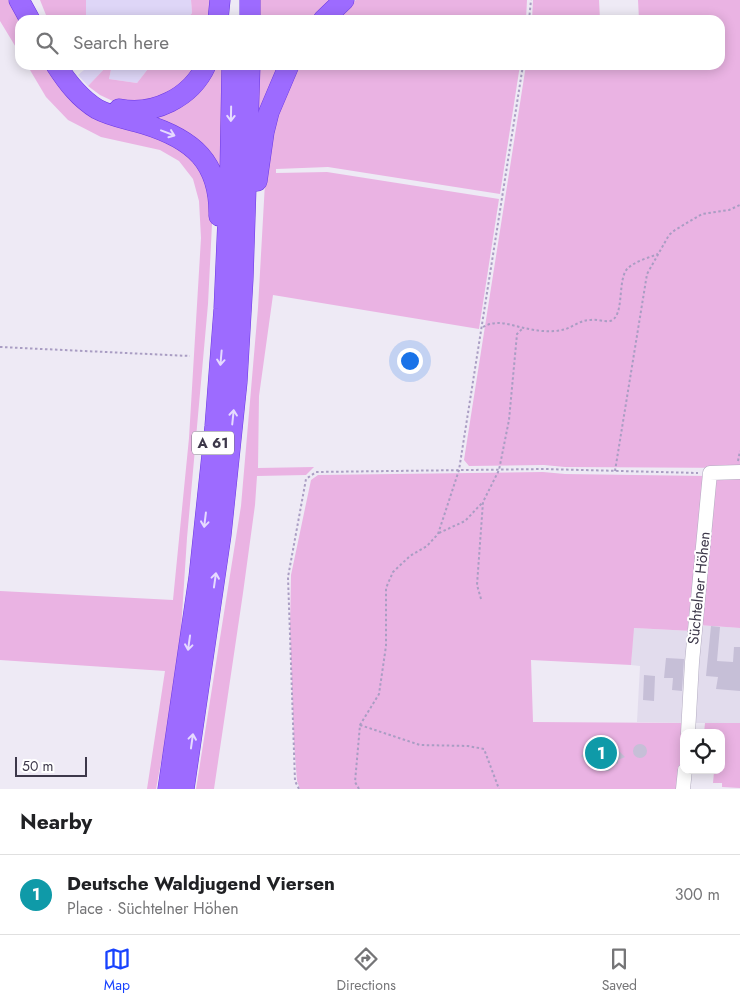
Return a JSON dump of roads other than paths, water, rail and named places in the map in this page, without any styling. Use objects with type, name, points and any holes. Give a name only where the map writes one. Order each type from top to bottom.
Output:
[{"type":"highway","points":[[19,0],[27,15]]},
{"type":"highway","points":[[32,0],[40,15]]},
{"type":"highway","points":[[218,15],[220,0]]},
{"type":"highway","points":[[232,0],[232,15]]},
{"type":"highway","points":[[250,0],[250,15]]},
{"type":"highway","points":[[328,15],[344,0]]},
{"type":"highway","points":[[60,70],[75,91],[97,109],[179,137],[187,142],[203,158],[213,178],[217,193],[219,209],[218,247],[224,309]]},
{"type":"highway","points":[[69,70],[80,86],[96,99],[112,107],[138,111],[164,105],[182,94],[197,79],[203,70]]},
{"type":"highway","name":"A 61","points":[[168,789],[199,577],[207,505],[224,309],[232,70]]},
{"type":"highway","name":"A 61","points":[[184,789],[221,535],[237,382],[243,279],[250,70]]},
{"type":"highway","points":[[243,279],[254,231],[257,181],[264,132],[273,103],[287,70]]},
{"type":"street","name":"Süchtelner Höhen","points":[[688,729],[692,662],[710,473],[740,472]]},
{"type":"street","points":[[683,789],[685,774]]},
{"type":"place","name":"Deutsche Waldjugend Viersen","points":[[601,753]]}]
